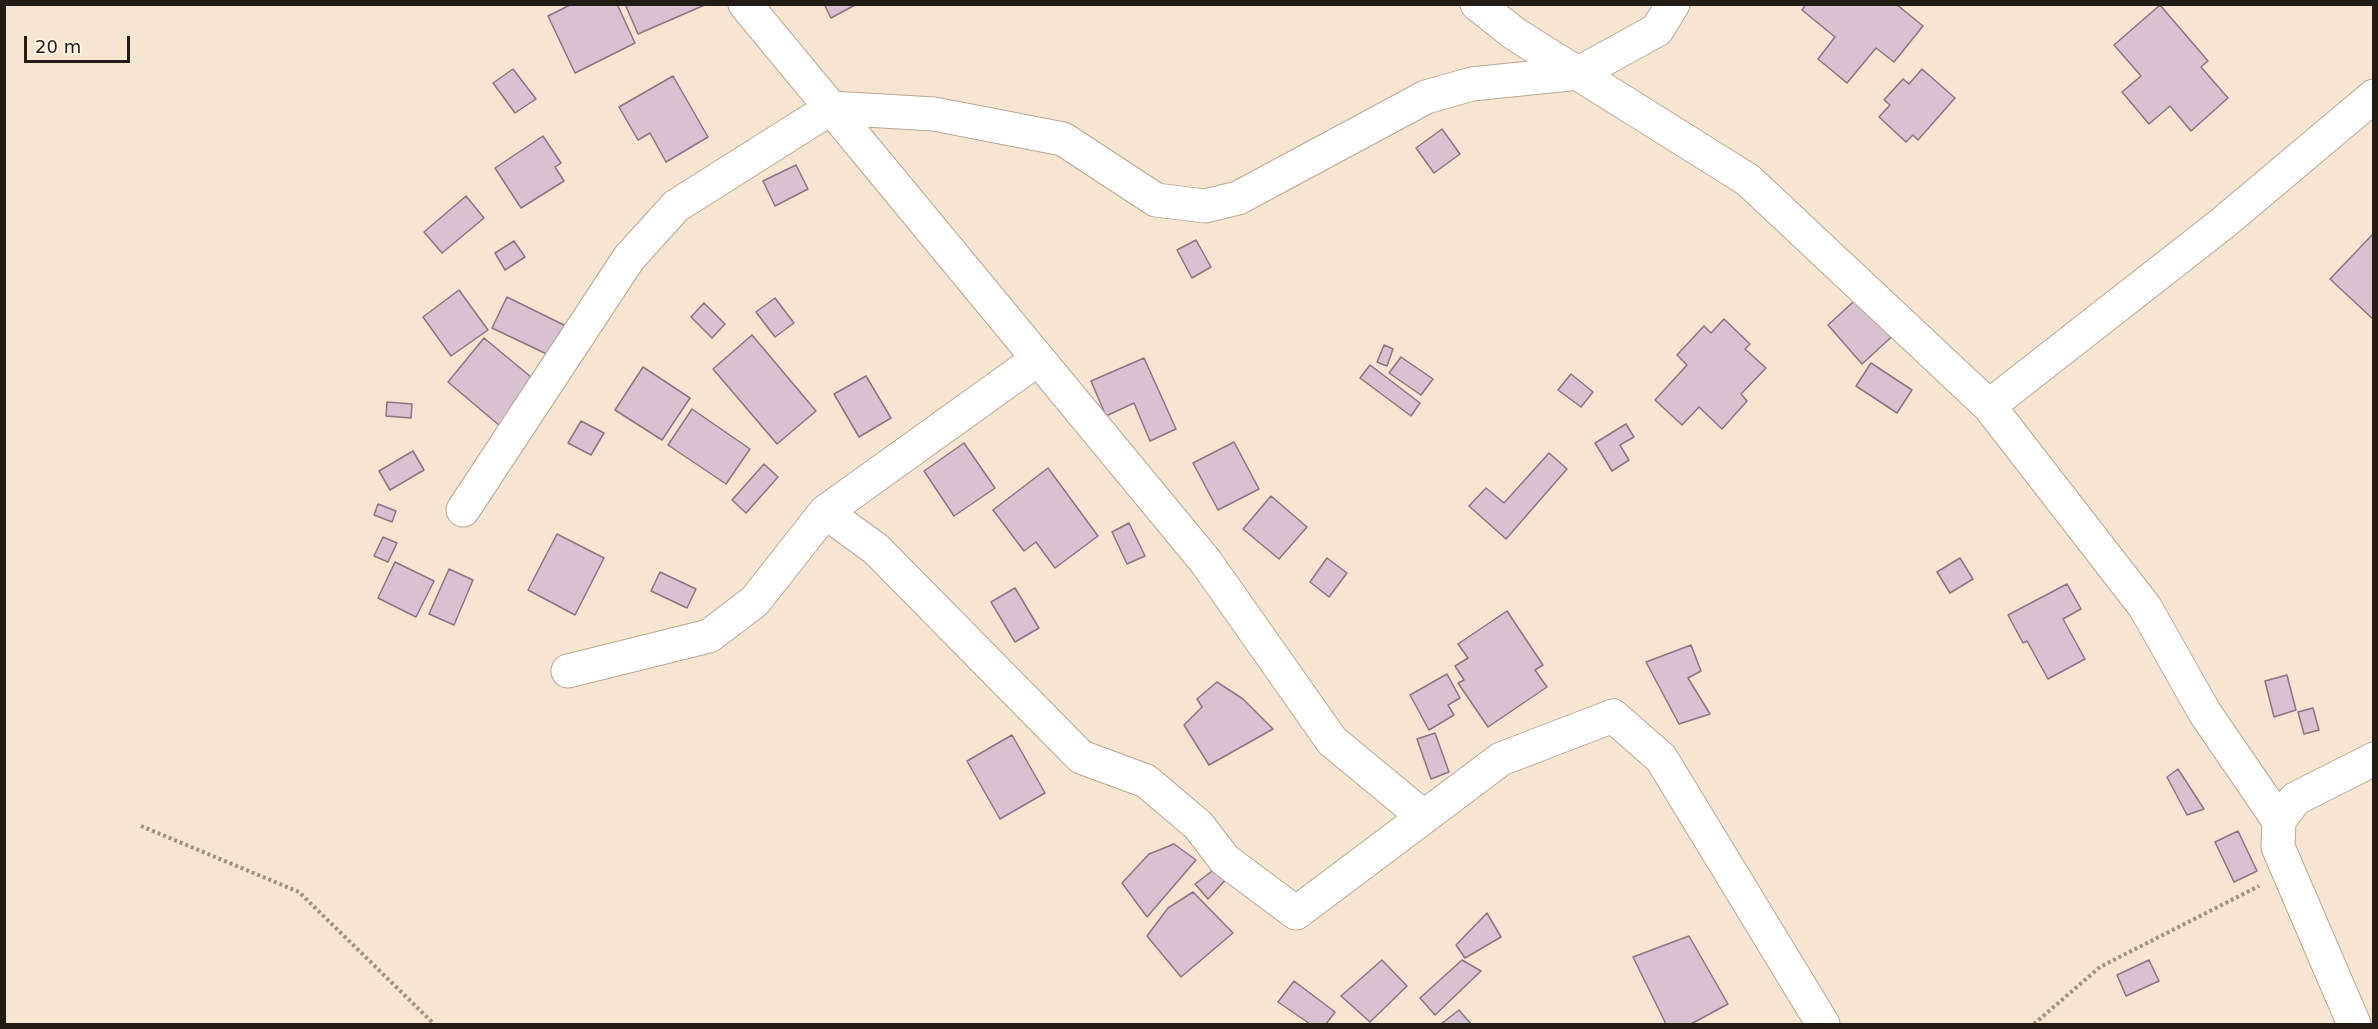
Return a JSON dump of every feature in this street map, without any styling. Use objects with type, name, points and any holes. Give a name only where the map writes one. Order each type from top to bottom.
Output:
[{"type":"street","points":[[745,4],[1206,562],[1332,741],[1424,817]]},
{"type":"street","points":[[1477,4],[1515,34],[1748,180],[1989,406],[2145,607],[2205,713],[2279,821]]},
{"type":"street","points":[[463,510],[628,258],[676,206],[831,108],[934,114],[1063,139],[1156,200],[1205,206],[1238,198],[1426,97],[1472,84],[1579,73],[1657,30],[1673,4]]},
{"type":"street","points":[[1989,406],[2223,223],[2373,96]]},
{"type":"street","points":[[568,671],[709,636],[755,602],[825,512],[1038,359]]},
{"type":"street","points":[[825,512],[876,549],[1080,757],[1146,781],[1198,825],[1226,860],[1296,913],[1501,759],[1613,716],[1661,758],[1823,1024]]},
{"type":"street","points":[[2354,1024],[2278,847],[2279,821],[2295,799],[2373,759]]},
{"type":"path","points":[[141,826],[299,892],[434,1024]]},
{"type":"path","points":[[2034,1024],[2100,967],[2289,871]]},
{"type":"building","points":[[572,4],[617,4],[635,43],[575,73],[548,16]]},
{"type":"building","points":[[625,4],[707,4],[638,34]]},
{"type":"building","points":[[824,4],[857,4],[831,18]]},
{"type":"building","points":[[1806,4],[1896,4],[1923,26],[1894,62],[1876,48],[1847,83],[1818,59],[1835,37],[1802,10]]},
{"type":"building","points":[[2160,5],[2208,61],[2201,67],[2228,98],[2191,131],[2170,106],[2149,124],[2122,92],[2141,76],[2114,45]]},
{"type":"building","points":[[513,69],[536,99],[515,113],[493,83]]},
{"type":"building","points":[[1922,69],[1955,98],[1918,140],[1913,135],[1906,142],[1879,117],[1890,105],[1884,100],[1903,79],[1909,84]]},
{"type":"building","points":[[673,76],[708,137],[666,162],[650,133],[638,140],[619,107]]},
{"type":"building","points":[[1442,129],[1460,154],[1434,173],[1416,148]]},
{"type":"building","points":[[543,136],[561,163],[555,167],[564,181],[521,208],[495,168]]},
{"type":"building","points":[[796,165],[808,189],[775,206],[763,181]]},
{"type":"building","points":[[466,196],[484,218],[442,253],[424,232]]},
{"type":"building","points":[[2374,233],[2374,320],[2330,279]]},
{"type":"building","points":[[1196,240],[1211,267],[1192,278],[1177,250]]},
{"type":"building","points":[[514,241],[525,257],[505,270],[495,253]]},
{"type":"building","points":[[459,290],[488,330],[451,356],[423,317]]},
{"type":"building","points":[[1864,292],[1898,331],[1862,364],[1828,325]]},
{"type":"building","points":[[507,297],[568,327],[553,357],[492,328]]},
{"type":"building","points":[[775,298],[794,323],[775,337],[756,312]]},
{"type":"building","points":[[704,303],[725,324],[712,338],[691,317]]},
{"type":"building","points":[[1724,319],[1750,344],[1745,349],[1766,368],[1741,394],[1747,401],[1722,429],[1699,407],[1682,425],[1655,400],[1687,365],[1677,355],[1704,326],[1711,333]]},
{"type":"building","points":[[752,335],[816,411],[777,444],[713,369]]},
{"type":"building","points":[[484,338],[537,382],[500,426],[448,382]]},
{"type":"building","points":[[1384,345],[1393,349],[1387,366],[1377,362]]},
{"type":"building","points":[[1401,357],[1433,379],[1421,395],[1389,373]]},
{"type":"building","points":[[1144,358],[1176,429],[1150,441],[1134,403],[1106,416],[1091,381]]},
{"type":"building","points":[[1871,363],[1912,390],[1897,413],[1856,386]]},
{"type":"building","points":[[1370,365],[1420,403],[1411,416],[1360,378]]},
{"type":"building","points":[[643,367],[690,398],[662,440],[615,410]]},
{"type":"building","points":[[1571,374],[1593,392],[1581,407],[1558,390]]},
{"type":"building","points":[[866,376],[891,418],[859,437],[834,394]]},
{"type":"building","points":[[387,402],[412,404],[411,418],[386,416]]},
{"type":"building","points":[[692,409],[750,449],[726,484],[668,445]]},
{"type":"building","points":[[581,421],[604,433],[591,455],[568,443]]},
{"type":"building","points":[[1626,424],[1634,437],[1620,445],[1629,460],[1612,471],[1595,443]]},
{"type":"building","points":[[1234,442],[1259,489],[1218,510],[1193,463]]},
{"type":"building","points":[[964,443],[995,488],[954,516],[924,471]]},
{"type":"building","points":[[413,451],[424,470],[390,490],[379,471]]},
{"type":"building","points":[[1549,453],[1567,469],[1506,539],[1469,506],[1486,488],[1504,503]]},
{"type":"building","points":[[764,464],[778,477],[746,513],[732,500]]},
{"type":"building","points":[[1048,468],[1098,536],[1055,568],[1036,542],[1024,551],[993,510]]},
{"type":"building","points":[[1271,496],[1307,527],[1279,559],[1243,529]]},
{"type":"building","points":[[378,504],[396,511],[392,522],[374,515]]},
{"type":"building","points":[[1129,523],[1145,556],[1127,564],[1112,532]]},
{"type":"building","points":[[557,534],[604,558],[575,615],[528,590]]},
{"type":"building","points":[[383,537],[397,543],[388,562],[374,556]]},
{"type":"building","points":[[1327,558],[1347,573],[1329,597],[1310,582]]},
{"type":"building","points":[[1960,558],[1973,579],[1950,593],[1937,572]]},
{"type":"building","points":[[395,562],[434,581],[416,617],[378,598]]},
{"type":"building","points":[[449,569],[473,580],[454,625],[429,614]]},
{"type":"building","points":[[660,572],[696,589],[687,608],[651,591]]},
{"type":"building","points":[[2067,584],[2081,609],[2063,619],[2085,659],[2048,679],[2027,641],[2023,643],[2008,615]]},
{"type":"building","points":[[1015,588],[1039,628],[1015,642],[991,602]]},
{"type":"building","points":[[1507,611],[1543,665],[1535,670],[1547,687],[1488,727],[1458,683],[1464,680],[1455,666],[1468,658],[1458,644]]},
{"type":"building","points":[[1691,645],[1701,671],[1688,678],[1710,714],[1679,724],[1646,662]]},
{"type":"building","points":[[1447,674],[1460,698],[1448,705],[1454,715],[1429,730],[1410,695]]},
{"type":"building","points":[[2287,675],[2296,710],[2274,717],[2265,681]]},
{"type":"building","points":[[1217,682],[1243,699],[1273,729],[1209,765],[1184,725],[1202,707],[1197,699]]},
{"type":"building","points":[[2313,708],[2319,730],[2304,734],[2298,712]]},
{"type":"building","points":[[1435,733],[1449,772],[1431,779],[1417,739]]},
{"type":"building","points":[[1012,735],[1045,793],[1000,819],[967,761]]},
{"type":"building","points":[[2178,769],[2204,809],[2187,815],[2167,777]]},
{"type":"building","points":[[2238,831],[2257,871],[2234,882],[2215,842]]},
{"type":"building","points":[[1174,844],[1196,860],[1147,917],[1122,883],[1149,854]]},
{"type":"building","points":[[1216,868],[1230,875],[1208,899],[1195,884]]},
{"type":"building","points":[[1193,892],[1233,933],[1181,977],[1147,936],[1168,908]]},
{"type":"building","points":[[1487,913],[1501,937],[1465,958],[1456,945]]},
{"type":"building","points":[[1689,936],[1728,1004],[1691,1024],[1666,1024],[1633,957]]},
{"type":"building","points":[[1382,960],[1407,986],[1370,1022],[1341,996]]},
{"type":"building","points":[[1462,960],[1481,971],[1435,1015],[1420,998]]},
{"type":"building","points":[[2149,960],[2159,981],[2126,996],[2117,975]]},
{"type":"building","points":[[1294,981],[1335,1012],[1326,1024],[1310,1024],[1278,1002]]},
{"type":"building","points":[[1459,1010],[1471,1024],[1441,1024]]}]
